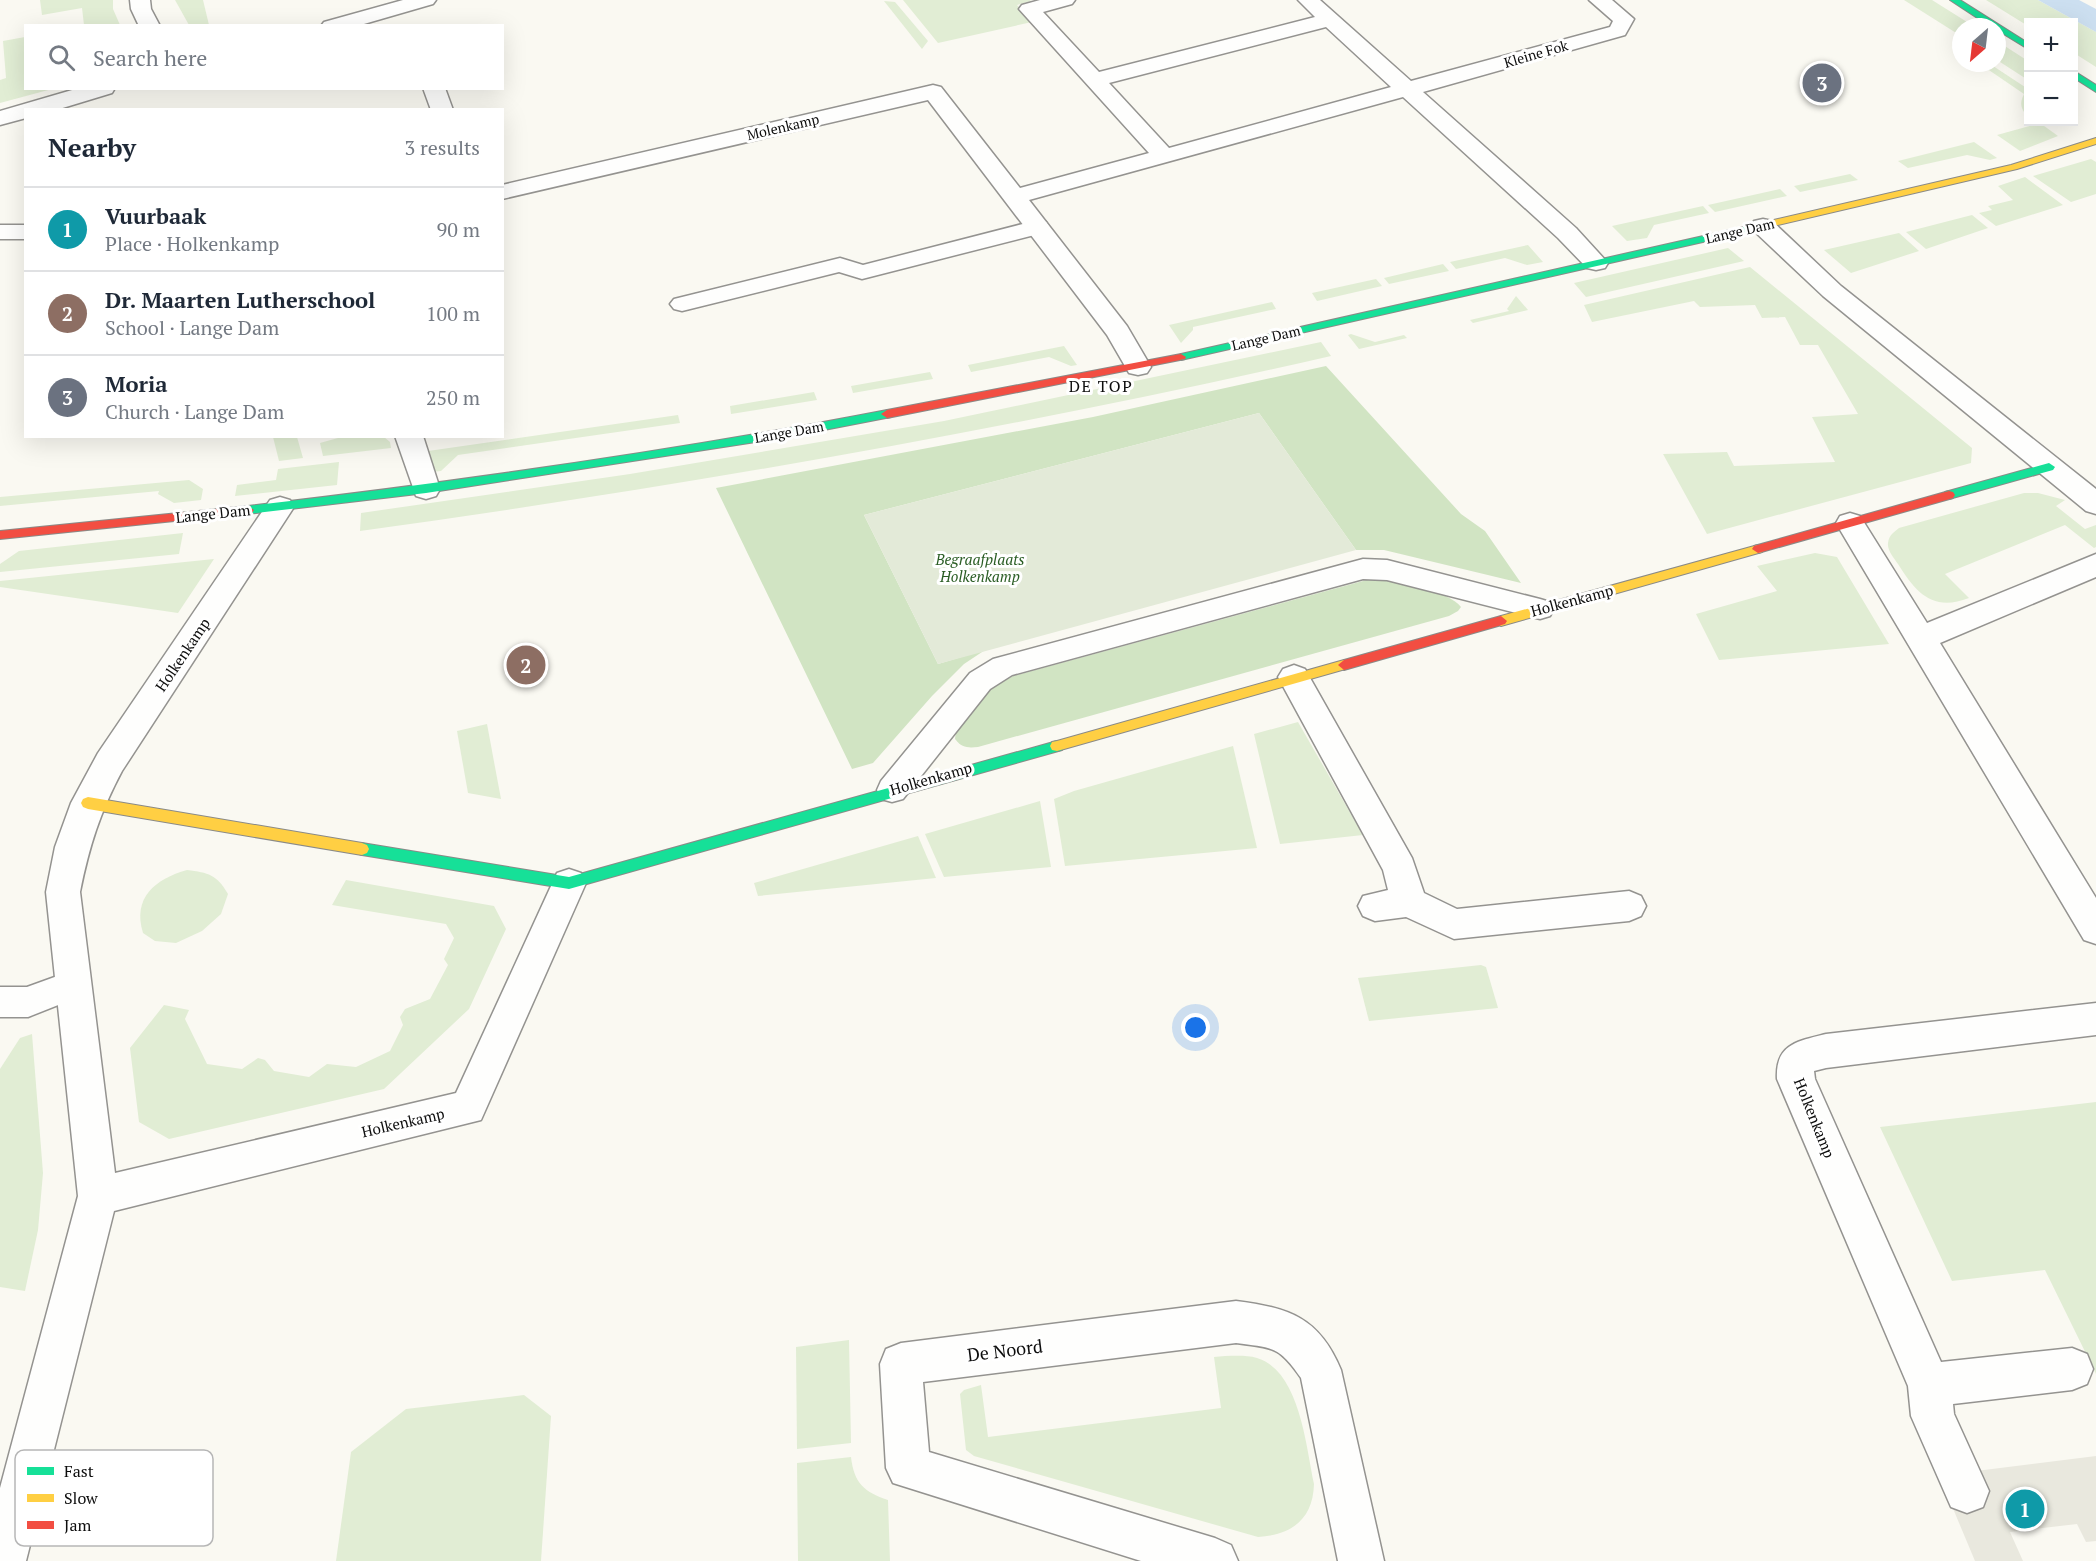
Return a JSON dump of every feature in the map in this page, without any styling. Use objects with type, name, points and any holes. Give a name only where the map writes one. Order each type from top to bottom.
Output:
[{"type":"street","points":[[140,0],[141,9],[149,24]]},
{"type":"street","points":[[347,24],[400,17],[426,0]]},
{"type":"street","points":[[1015,197],[1164,156],[1029,9],[1065,0]]},
{"type":"street","points":[[1308,0],[1567,233],[1596,263]]},
{"type":"street","name":"Kleine Fok","points":[[1164,156],[1618,31],[1624,19],[1599,0]]},
{"type":"street","points":[[1954,0],[2024,44]]},
{"type":"street","points":[[1094,80],[1330,20]]},
{"type":"street","points":[[2078,77],[2096,89]]},
{"type":"street","points":[[44,108],[71,104],[100,90]]},
{"type":"street","points":[[435,90],[441,108]]},
{"type":"street","name":"Molenkamp","points":[[504,192],[933,92],[1118,332],[1138,367]]},
{"type":"street","points":[[0,118],[24,112]]},
{"type":"street","name":"Lange Dam","points":[[0,536],[280,507],[426,489],[777,435],[1138,367],[2014,167],[2096,141]]},
{"type":"street","points":[[1763,226],[1832,291],[2096,504]]},
{"type":"street","points":[[410,438],[426,489]]},
{"type":"street","name":"Holkenkamp","points":[[88,803],[569,883],[1293,677],[2049,467]]},
{"type":"street","name":"Holkenkamp","points":[[32,1450],[98,1196],[63,892],[72,847],[88,803],[110,762],[280,507]]},
{"type":"street","points":[[1850,524],[2096,929]]},
{"type":"street","points":[[1921,638],[2096,565]]},
{"type":"street","points":[[1293,677],[1400,868],[1409,902]]},
{"type":"street","name":"Holkenkamp","points":[[98,1196],[468,1108],[569,883]]},
{"type":"street","points":[[1376,906],[1409,902],[1454,924],[1629,906]]},
{"type":"street","name":"Holkenkamp","points":[[1967,1491],[1934,1416],[1929,1385],[1796,1079],[1795,1066],[1812,1053],[1834,1049],[2096,1019]]},
{"type":"street","name":"De Noord","points":[[1215,1561],[908,1468],[901,1364],[1236,1322],[1273,1327],[1301,1342],[1320,1370],[1360,1561]]},
{"type":"street","points":[[1929,1385],[2072,1369]]},
{"type":"street","name":"Holkenkamp","points":[[3,1561],[15,1515]]},
{"type":"lane","points":[[682,304],[840,265],[862,272],[1038,227]]},
{"type":"lane","points":[[0,232],[24,232]]},
{"type":"lane","points":[[892,790],[980,681],[1003,667],[1364,569],[1387,570],[1540,609]]},
{"type":"lane","points":[[0,1002],[28,1002],[74,984]]},
{"type":"green space","points":[[40,0],[113,0],[113,9],[120,24],[84,24],[82,8],[42,15]]},
{"type":"green space","points":[[175,0],[203,0],[209,24],[188,24]]},
{"type":"green space","points":[[903,0],[1030,0],[1017,5],[1032,22],[938,43]]},
{"type":"green space","points":[[1904,0],[1932,0],[1961,18],[1952,18],[1952,30]]},
{"type":"green space","points":[[1986,0],[2038,0],[2071,18],[2024,18],[2024,24]]},
{"type":"green space","points":[[884,1],[895,2],[928,41],[922,49]]},
{"type":"green space","points":[[2078,22],[2096,32],[2096,67],[2078,56]]},
{"type":"green space","points":[[24,37],[24,90],[48,90],[0,103],[0,80],[6,78],[3,41]]},
{"type":"green space","points":[[2006,47],[2024,58],[2024,77],[2006,66]]},
{"type":"green space","points":[[1992,72],[2002,72],[2024,86],[2024,94]]},
{"type":"green space","points":[[2029,126],[2044,126],[2058,136],[2020,151],[1997,135]]},
{"type":"green space","points":[[1974,142],[1997,158],[1990,160],[1967,155],[1908,168],[1898,161]]},
{"type":"green space","points":[[2091,159],[2096,162],[2096,194],[2071,202],[2033,176]]},
{"type":"green space","points":[[1850,174],[1858,180],[1800,192],[1794,186]]},
{"type":"green space","points":[[2025,177],[2063,205],[1996,226],[1979,213],[1992,210],[1988,206],[2013,200],[1998,186]]},
{"type":"green space","points":[[1780,189],[1787,196],[1715,212],[1708,205]]},
{"type":"green space","points":[[1703,206],[1709,213],[1654,225],[1647,238],[1627,241],[1612,226]]},
{"type":"green space","points":[[1972,215],[1988,228],[1926,249],[1906,232]]},
{"type":"green space","points":[[1899,233],[1919,251],[1851,273],[1824,250]]},
{"type":"green space","points":[[1528,245],[1543,262],[1527,265],[1505,258],[1456,269],[1450,262]]},
{"type":"green space","points":[[1728,248],[1744,261],[1586,297],[1574,283]]},
{"type":"green space","points":[[1443,264],[1449,271],[1389,284],[1384,278]]},
{"type":"green space","points":[[1750,267],[1972,448],[1971,463],[1707,534],[1663,454],[1727,452],[1734,466],[1835,462],[1812,417],[1858,414],[1818,345],[1800,345],[1785,317],[1762,318],[1755,305],[1700,307],[1694,301],[1592,322],[1584,305]]},
{"type":"green space","points":[[1376,279],[1382,286],[1317,301],[1312,293]]},
{"type":"green space","points":[[1516,296],[1528,310],[1473,323],[1470,320],[1509,311],[1507,309]]},
{"type":"green space","points":[[1272,302],[1276,309],[1193,327],[1181,343],[1169,325]]},
{"type":"green space","points":[[1348,335],[1375,342],[1404,335],[1407,338],[1359,349]]},
{"type":"green space","points":[[1321,342],[1331,356],[969,432],[604,495],[360,531],[361,513],[630,474],[944,421]]},
{"type":"green space","points":[[1064,346],[1077,365],[1071,366],[1049,357],[971,372],[968,365]]},
{"type":"green space","points":[[1326,366],[1461,514],[1485,531],[1521,583],[1384,550],[1356,550],[1259,413],[864,515],[938,664],[985,650],[964,664],[932,696],[873,763],[852,769],[716,488],[1093,417]]},
{"type":"green space","points":[[930,372],[933,379],[853,393],[851,386]]},
{"type":"green space","points":[[814,392],[817,400],[731,414],[730,406]]},
{"type":"green space","name":"Begraafplaats Holkenkamp","points":[[1259,413],[1356,550],[938,664],[864,515]]},
{"type":"green space","points":[[678,415],[680,423],[458,455],[441,471],[432,472],[428,451]]},
{"type":"green space","points":[[273,438],[297,438],[303,458],[279,461]]},
{"type":"green space","points":[[338,438],[385,438],[390,442],[391,448],[323,456],[320,443]]},
{"type":"green space","points":[[339,462],[337,485],[235,496],[237,485],[276,480],[278,469]]},
{"type":"green space","points":[[189,480],[203,489],[201,500],[174,503],[158,494],[159,491],[0,506],[0,497]]},
{"type":"green space","points":[[2024,493],[2038,493],[2065,500],[2056,506],[2085,529],[2096,525],[2096,547],[2094,548],[2065,525],[1945,574],[1969,598],[1945,603],[1935,601],[1919,591],[1890,551],[1889,538],[1899,528]]},
{"type":"green space","points":[[183,533],[179,554],[0,572],[0,564],[19,551]]},
{"type":"green space","points":[[1815,553],[1837,557],[1889,644],[1719,660],[1696,614],[1777,591],[1757,566]]},
{"type":"green space","points":[[214,559],[178,613],[0,587],[0,581]]},
{"type":"green space","points":[[1374,578],[1407,583],[1433,591],[1455,601],[1461,607],[1449,616],[978,747],[965,747],[955,739],[956,731],[989,690],[1013,676]]},
{"type":"green space","points":[[1298,722],[1363,835],[1280,844],[1254,734]]},
{"type":"green space","points":[[487,724],[501,799],[468,793],[457,731]]},
{"type":"green space","points":[[1233,746],[1257,848],[1065,866],[1054,799],[1074,791]]},
{"type":"green space","points":[[1040,801],[1051,867],[944,877],[925,834]]},
{"type":"green space","points":[[918,836],[936,878],[758,896],[754,883]]},
{"type":"green space","points":[[187,870],[216,878],[224,887],[228,894],[221,914],[202,931],[176,943],[155,941],[143,933],[140,921],[144,900],[156,885]]},
{"type":"green space","points":[[346,880],[494,906],[506,929],[469,1009],[384,1089],[169,1139],[139,1122],[130,1048],[164,1005],[189,1010],[185,1019],[207,1064],[242,1069],[258,1058],[265,1060],[274,1071],[309,1077],[327,1064],[356,1067],[390,1051],[403,1025],[400,1017],[405,1009],[430,999],[448,965],[444,959],[454,938],[446,924],[332,905]]},
{"type":"green space","points":[[1481,965],[1486,967],[1498,1008],[1369,1021],[1358,978]]},
{"type":"green space","points":[[32,1034],[43,1173],[38,1230],[25,1291],[0,1287],[0,1069],[20,1038]]},
{"type":"green space","points":[[2096,1102],[2096,1374],[2045,1270],[1952,1281],[1880,1127]]},
{"type":"green space","points":[[849,1340],[851,1443],[797,1449],[796,1347]]},
{"type":"green space","points":[[1214,1357],[1253,1357],[1271,1366],[1283,1378],[1299,1412],[1314,1484],[1313,1496],[1305,1516],[1290,1529],[1281,1533],[1258,1537],[974,1456],[966,1450],[960,1394],[964,1390],[981,1385],[988,1437],[1221,1408]]},
{"type":"green space","points":[[524,1395],[551,1416],[541,1561],[336,1561],[351,1452],[406,1409]]},
{"type":"green space","points":[[851,1457],[855,1474],[862,1485],[873,1494],[888,1500],[890,1561],[798,1561],[797,1463]]},
{"type":"shaded area","points":[[2096,1456],[2096,1541],[2086,1542],[2077,1524],[2010,1532],[2023,1561],[1975,1561],[1949,1499],[1976,1471]]},
{"type":"water","points":[[2038,0],[2079,0],[2096,9],[2096,32],[2078,22],[2078,18],[2071,18]]},
{"type":"traffic: fast","points":[[1954,0],[2024,44]]},
{"type":"traffic: fast","points":[[2078,77],[2096,89]]},
{"type":"traffic: fast","points":[[1181,357],[1752,228]]},
{"type":"traffic: fast","points":[[248,510],[426,489],[788,433],[887,414]]},
{"type":"traffic: fast","points":[[1949,495],[2049,467]]},
{"type":"traffic: fast","points":[[362,849],[569,883],[1057,746]]},
{"type":"traffic: slow","points":[[1752,228],[2014,167],[2096,141]]},
{"type":"traffic: slow","points":[[1501,621],[1758,549]]},
{"type":"traffic: slow","points":[[1057,746],[1344,665]]},
{"type":"traffic: slow","points":[[88,803],[362,849]]},
{"type":"traffic: jam","points":[[887,414],[1181,357]]},
{"type":"traffic: jam","points":[[1758,549],[1949,495]]},
{"type":"traffic: jam","points":[[0,535],[248,510]]},
{"type":"traffic: jam","points":[[1344,665],[1501,621]]},
{"type":"place","name":"Moria","points":[[1822,83]]},
{"type":"place","name":"Dr. Maarten Lutherschool","points":[[526,665]]},
{"type":"place","name":"Vuurbaak","points":[[2025,1509]]},
{"type":"district","name":"DE TOP","points":[[1101,386]]}]
